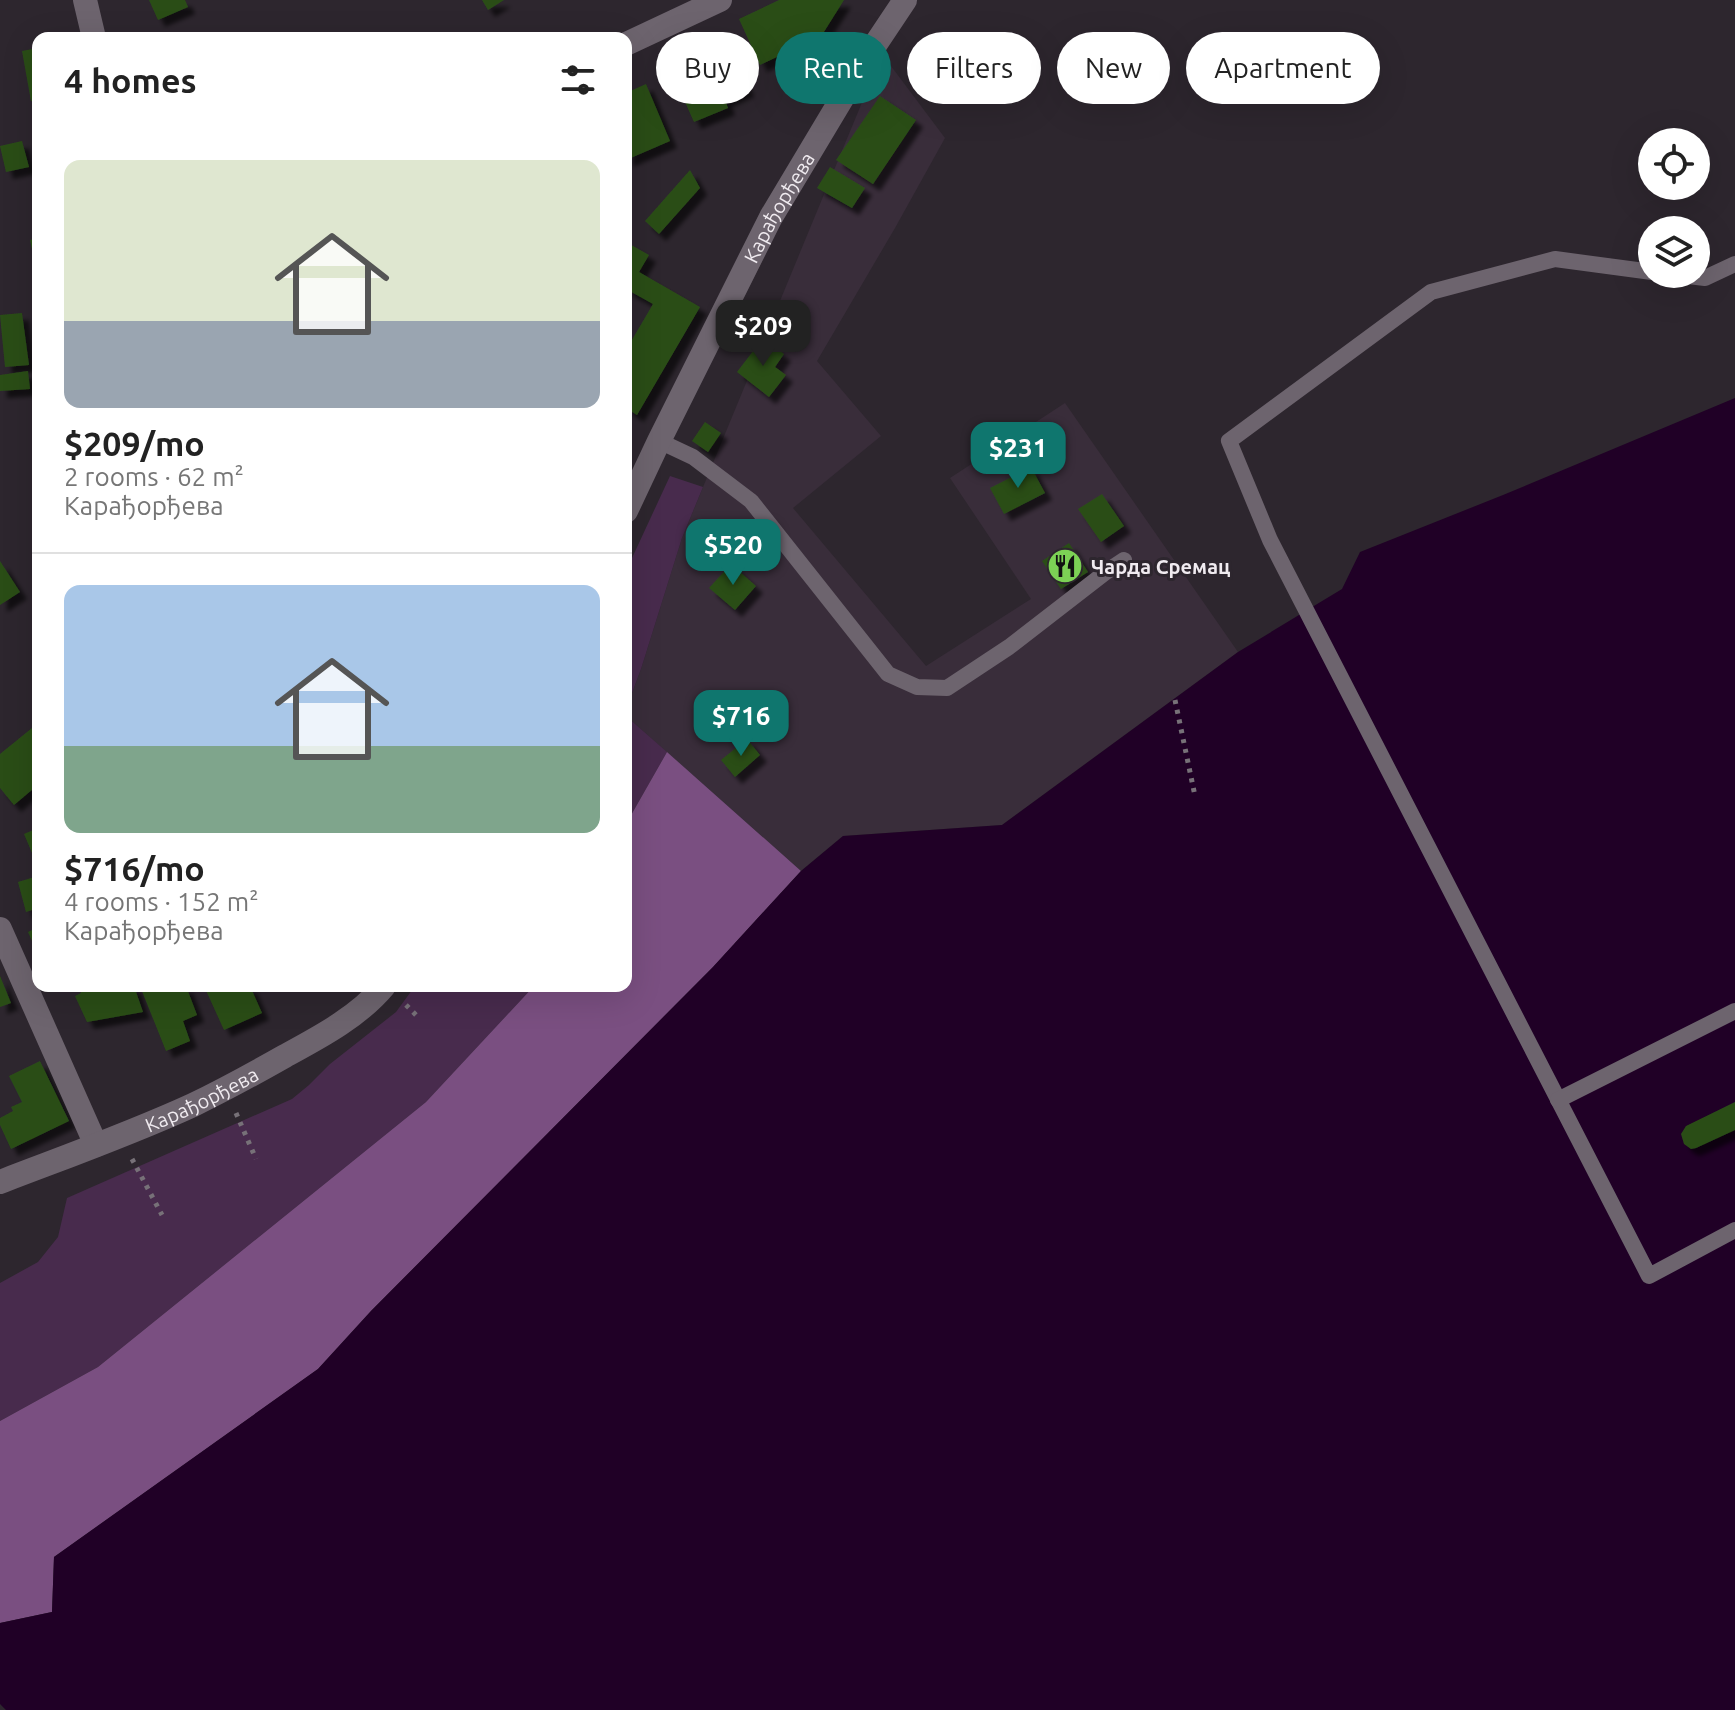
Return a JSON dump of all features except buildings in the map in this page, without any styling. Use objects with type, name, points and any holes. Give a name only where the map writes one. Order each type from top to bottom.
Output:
[{"type":"main road","points":[[85,0],[93,32]]},
{"type":"main road","points":[[632,41],[720,0]]},
{"type":"main road","name":"Карађорђева","points":[[632,498],[771,217],[905,0]]},
{"type":"main road","points":[[0,929],[96,1145]]},
{"type":"main road","name":"Карађорђева","points":[[0,1182],[192,1105],[311,1042],[358,1012],[379,992]]},
{"type":"lane","points":[[1638,270],[1555,259],[1431,292],[1229,441],[1270,540],[1649,1276],[1735,1230]]},
{"type":"lane","points":[[1710,276],[1735,264]]},
{"type":"lane","points":[[659,441],[693,457],[751,501],[888,674],[917,687],[947,688],[1009,647],[1124,560]]},
{"type":"lane","points":[[1558,1100],[1735,1011]]},
{"type":"path","points":[[1175,700],[1195,796]]},
{"type":"path","points":[[408,1007],[419,1018]]},
{"type":"path","points":[[244,1134],[256,1159]]},
{"type":"path","points":[[147,1190],[162,1215]]},
{"type":"shaded area","points":[[891,66],[907,87],[907,104],[920,104],[945,138],[817,361],[881,436],[793,508],[926,666],[1031,599],[950,478],[1065,403],[1238,652],[1002,825],[843,836],[801,871],[632,721],[632,693],[682,538],[861,104],[891,104]]},
{"type":"shaded area","points":[[1735,398],[1735,1710],[6,1710],[0,1704],[0,1623],[52,1612],[54,1557],[318,1369],[371,1311],[713,967],[801,871],[843,836],[1002,825],[1238,652],[1342,589],[1360,552]]},
{"type":"shaded area","points":[[670,476],[703,487],[682,538],[632,693],[632,558]]},
{"type":"shaded area","points":[[632,721],[667,752],[632,813]]},
{"type":"shaded area","points":[[667,752],[801,871],[713,967],[371,1311],[318,1369],[54,1557],[52,1612],[0,1623],[0,1421],[98,1367],[426,1102],[528,992],[632,992],[632,813]]},
{"type":"shaded area","points":[[411,992],[528,992],[426,1102],[98,1367],[0,1421],[0,1283],[38,1262],[58,1237],[67,1198],[292,1099],[330,1064],[396,1012]]},
{"type":"place","name":"Чарда Сремац","points":[[1065,566]]}]
